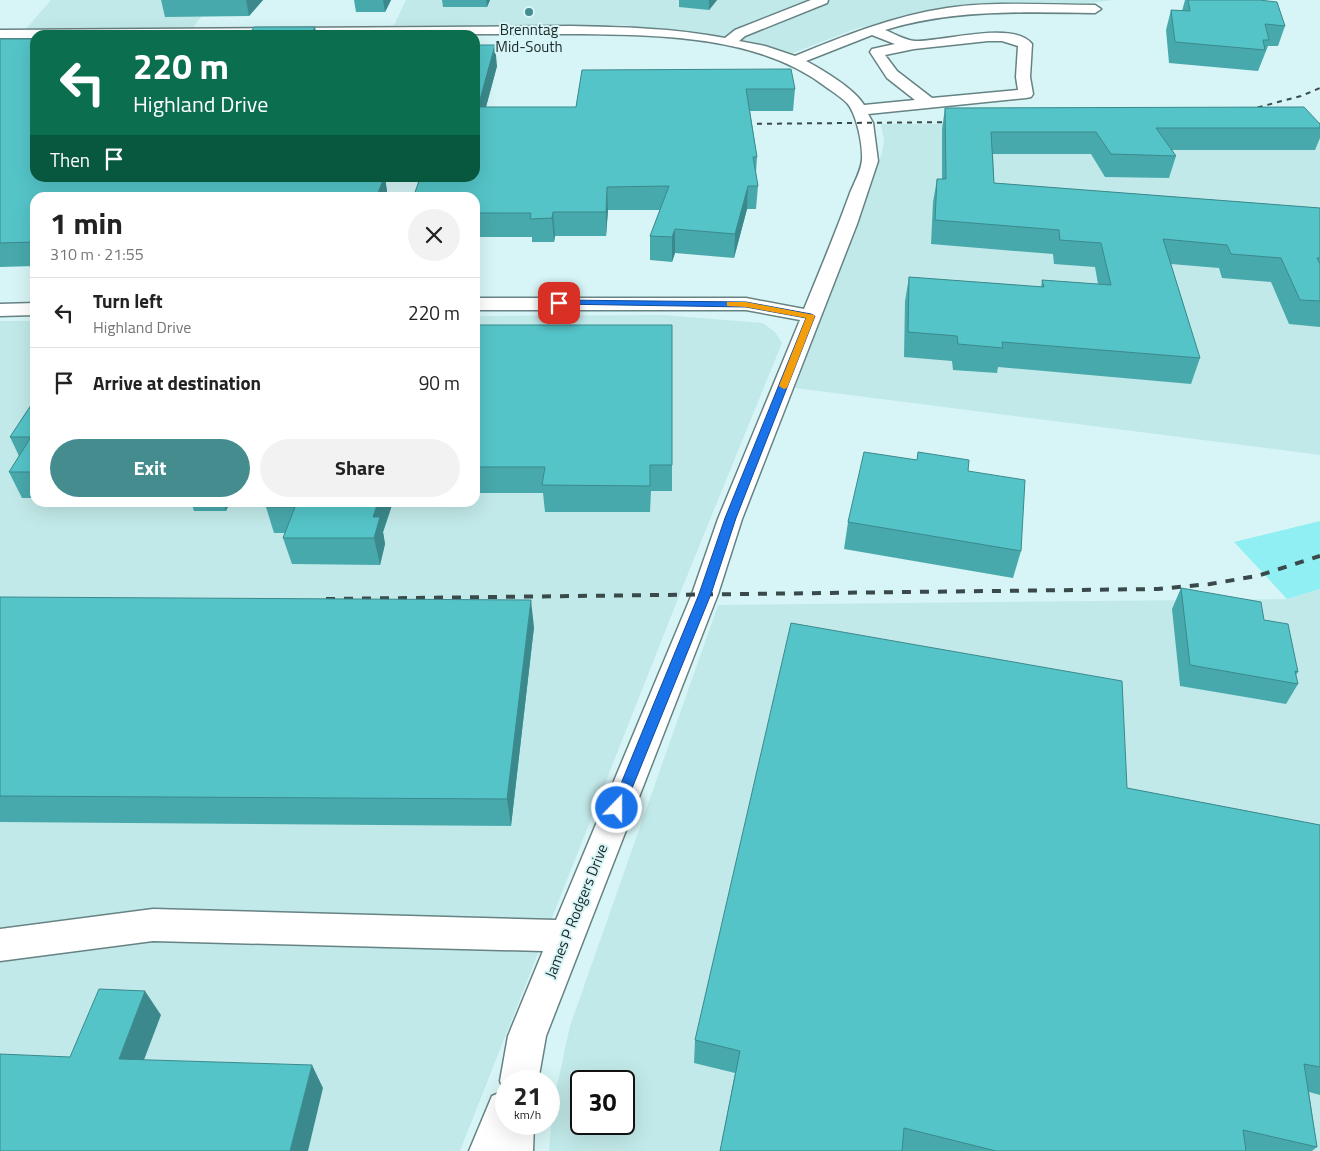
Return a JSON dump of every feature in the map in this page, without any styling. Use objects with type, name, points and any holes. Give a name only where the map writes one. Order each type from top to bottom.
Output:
[{"type":"street","points":[[728,42],[740,33],[822,0]]},
{"type":"street","points":[[795,61],[838,43],[874,31],[909,20],[952,11],[1095,9]]},
{"type":"street","name":"James P Rodgers Drive","points":[[480,31],[648,31],[689,35],[760,49],[795,61],[817,73],[837,86],[854,101],[865,123],[870,161],[848,224],[730,518],[705,594],[527,1036],[519,1070]]},
{"type":"street","points":[[874,31],[914,45]]},
{"type":"street","name":"James P Rodgers Drive","points":[[0,34],[30,34]]},
{"type":"street","points":[[858,110],[1026,94],[1024,77],[1025,44],[1018,38],[984,37],[914,45],[877,52],[892,75],[928,103]]},
{"type":"street","points":[[480,304],[746,304],[811,316]]},
{"type":"street","points":[[0,310],[30,309]]},
{"type":"street","points":[[0,945],[152,924],[566,936]]},
{"type":"street","name":"James P Rodgers Drive","points":[[489,1151],[496,1135]]},
{"type":"street","points":[[513,1151],[514,1135]]},
{"type":"shaded area","points":[[51,0],[214,0],[191,30],[24,31]]},
{"type":"shaded area","points":[[406,0],[1113,0],[1068,6],[971,7],[914,14],[855,29],[793,53],[749,41],[690,31],[619,25],[394,25]]},
{"type":"shaded area","points":[[1320,122],[1320,455],[795,388],[882,153],[884,141],[881,124]]},
{"type":"shaded area","points":[[663,315],[763,323],[775,332],[782,343],[685,581],[460,1151],[0,1151],[0,321],[30,321],[30,507],[480,507],[480,316]]},
{"type":"shaded area","points":[[1320,521],[1320,589],[1287,599],[1234,542]]},
{"type":"shaded area","points":[[1320,589],[1320,1151],[549,1151],[550,1135],[560,1135],[560,1072],[570,1026],[718,605],[1287,599]]},
{"type":"building","points":[[1188,0],[1259,0],[1277,2],[1285,26],[1265,24],[1269,40],[1263,40],[1265,50],[1175,42],[1171,10],[1190,11]]},
{"type":"building","points":[[254,27],[315,27],[314,30],[252,30]]},
{"type":"building","points":[[0,39],[30,39],[30,182],[382,182],[378,192],[30,192],[30,242],[0,243]]},
{"type":"building","points":[[480,45],[495,45],[480,100]]},
{"type":"building","points":[[791,69],[795,89],[746,89],[757,157],[753,157],[758,186],[748,186],[735,234],[675,229],[672,237],[650,236],[669,186],[607,187],[606,212],[553,212],[552,218],[530,219],[531,213],[480,213],[480,192],[415,192],[419,182],[480,182],[480,107],[576,107],[582,70]]},
{"type":"building","points":[[1304,107],[1320,124],[1320,128],[1156,128],[1176,156],[1111,154],[1096,132],[991,132],[994,183],[1320,208],[1320,258],[1317,258],[1320,264],[1320,301],[1300,300],[1281,258],[1231,254],[1227,245],[1163,239],[1200,358],[1002,342],[1003,348],[958,344],[957,336],[908,332],[909,277],[1044,287],[1042,280],[1111,285],[1101,243],[1060,240],[1059,230],[935,220],[937,179],[946,179],[945,108]]},
{"type":"building","points":[[480,325],[672,325],[672,465],[650,465],[650,486],[542,485],[545,467],[480,467]]},
{"type":"building","points":[[30,407],[30,437],[10,437]]},
{"type":"building","points":[[30,439],[30,472],[9,472]]},
{"type":"building","points":[[864,452],[917,460],[918,452],[969,460],[968,471],[1025,480],[1021,551],[848,522]]},
{"type":"building","points":[[295,507],[376,507],[373,517],[380,517],[374,538],[283,538]]},
{"type":"building","points":[[1181,588],[1261,602],[1264,620],[1288,624],[1298,672],[1295,671],[1298,684],[1190,665]]},
{"type":"building","points":[[0,597],[531,600],[507,799],[0,796]]},
{"type":"building","points":[[791,623],[1122,681],[1127,788],[1320,825],[1320,1067],[1304,1064],[1317,1147],[1243,1130],[1246,1151],[996,1151],[904,1128],[902,1151],[720,1151],[740,1051],[695,1040]]},
{"type":"building","points":[[99,989],[145,991],[119,1059],[312,1065],[290,1151],[0,1151],[0,1054],[70,1057]]},
{"type":"railway","points":[[1248,110],[1301,96],[1320,88]]},
{"type":"railway","points":[[737,124],[957,122]]},
{"type":"railway","points":[[326,599],[1158,589],[1210,584],[1257,576],[1320,556]]},
{"type":"slow traffic","points":[[730,304],[746,304],[811,316],[784,386]]},
{"type":"place","name":"Brenntag Mid-South","points":[[529,12]]},
{"type":"route","points":[[559,303],[645,305],[746,304],[811,316],[730,518],[705,594],[617,808]]}]
